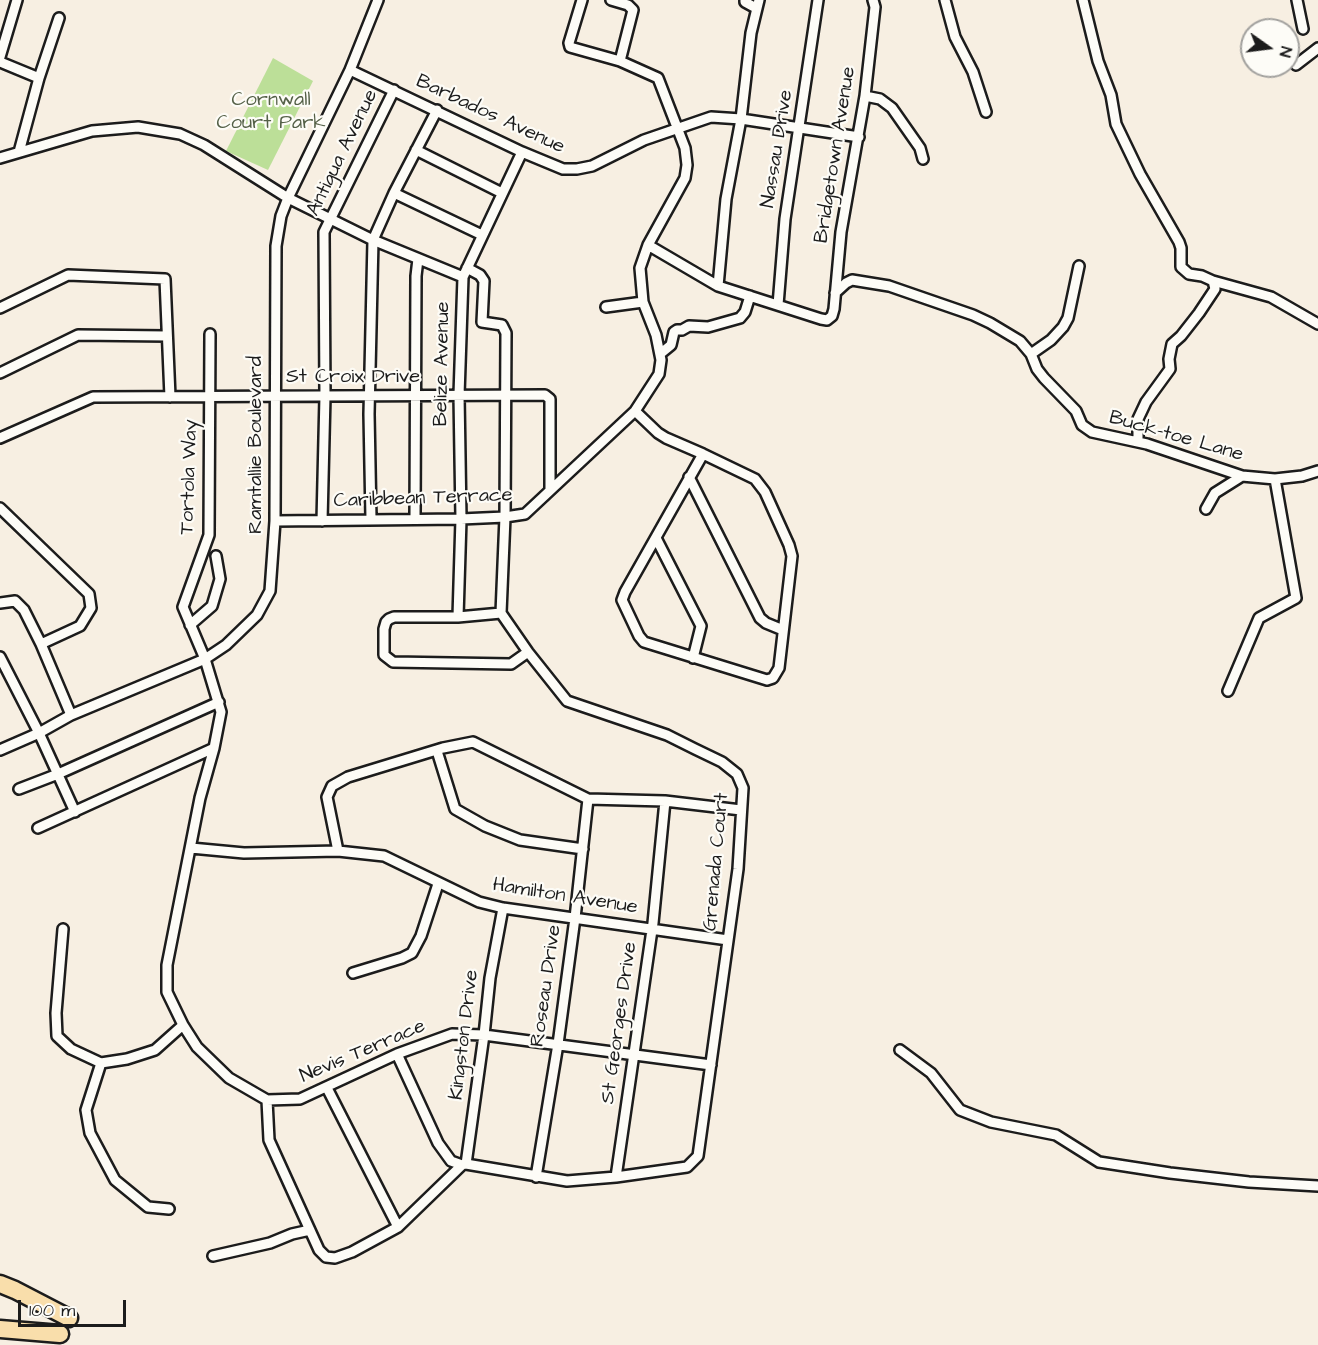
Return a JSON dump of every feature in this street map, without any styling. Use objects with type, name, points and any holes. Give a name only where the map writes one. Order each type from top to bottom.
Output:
[{"type":"highway","points":[[0,1284],[69,1318]]},
{"type":"highway","points":[[0,1329],[60,1334]]},
{"type":"street","points":[[0,57],[17,0]]},
{"type":"street","name":"Ramtallie Boulevard","points":[[0,750],[39,733],[71,715],[205,659],[226,645],[257,615],[270,591],[275,521],[276,246],[281,216],[350,70],[378,0]]},
{"type":"street","name":"Caribbean Terrace","points":[[275,521],[461,519],[525,514],[635,411],[658,374],[660,354],[656,335],[643,302],[640,268],[648,245],[685,178],[687,165],[685,148],[658,78],[620,61],[570,47],[582,0]]},
{"type":"street","points":[[611,0],[628,5],[633,10],[620,61]]},
{"type":"street","points":[[718,286],[726,199],[741,119],[751,33],[757,4],[745,3],[745,0]]},
{"type":"street","name":"Nassau Drive","points":[[778,305],[785,219],[818,0]]},
{"type":"street","name":"Bridgetown Avenue","points":[[778,305],[821,319],[827,320],[832,316],[841,232],[866,96],[875,7],[873,0]]},
{"type":"street","points":[[945,0],[955,37],[973,72],[986,112]]},
{"type":"street","points":[[1083,0],[1098,61],[1111,95],[1116,124],[1140,174],[1179,242],[1181,267],[1189,274],[1271,297],[1318,324]]},
{"type":"street","points":[[1297,0],[1303,29]]},
{"type":"street","points":[[19,152],[39,78],[59,18]]},
{"type":"street","points":[[1300,62],[1318,48]]},
{"type":"street","points":[[0,63],[39,78]]},
{"type":"street","name":"Barbados Avenue","points":[[350,70],[522,152],[563,169],[592,166],[618,152],[678,127],[711,117],[741,119],[859,137]]},
{"type":"street","name":"Antigua Avenue","points":[[322,521],[325,396],[324,232],[394,90]]},
{"type":"street","points":[[866,96],[880,99],[892,108],[920,148],[923,159]]},
{"type":"street","points":[[371,519],[369,396],[373,240],[394,193],[437,110]]},
{"type":"street","points":[[0,158],[92,131],[138,127],[180,134],[204,144],[288,198],[373,240],[418,259],[480,275],[484,281],[482,322],[504,326],[506,333],[505,517],[501,614],[394,617],[386,622],[384,629],[384,655],[393,662],[511,664],[528,652]]},
{"type":"street","points":[[416,150],[502,193]]},
{"type":"street","name":"Belize Avenue","points":[[458,617],[461,519],[459,395],[465,272],[522,152]]},
{"type":"street","points":[[394,193],[482,235]]},
{"type":"street","points":[[648,245],[718,286],[778,305]]},
{"type":"street","points":[[414,519],[418,259]]},
{"type":"street","points":[[1031,354],[1051,340],[1068,318],[1079,266]]},
{"type":"street","points":[[0,308],[69,275],[164,278],[166,281],[170,397]]},
{"type":"street","name":"Buck-toe Lane","points":[[835,293],[846,282],[852,280],[900,288],[990,323],[1020,340],[1031,354],[1037,369],[1076,411],[1082,425],[1099,434],[1138,442],[1242,476],[1275,479],[1302,476],[1318,471]]},
{"type":"street","points":[[1138,442],[1138,418],[1146,402],[1170,369],[1169,358],[1172,344],[1187,328],[1215,289],[1213,281]]},
{"type":"street","points":[[660,354],[671,345],[674,332],[677,330],[689,326],[708,327],[740,318],[745,312],[750,296]]},
{"type":"street","points":[[606,307],[643,302]]},
{"type":"street","name":"Tortola Way","points":[[205,659],[183,607],[209,535],[210,334]]},
{"type":"street","points":[[0,373],[78,335],[167,336]]},
{"type":"street","name":"St Croix Drive","points":[[0,438],[93,397],[545,395],[550,399],[550,490]]},
{"type":"street","points":[[635,411],[658,434],[703,454],[755,479],[761,485],[792,556],[779,668],[773,678],[760,679],[644,642],[622,600],[703,454]]},
{"type":"street","points":[[1206,509],[1215,493],[1242,476]]},
{"type":"street","points":[[689,477],[760,618],[783,630]]},
{"type":"street","points":[[1228,691],[1259,618],[1296,598],[1275,479]]},
{"type":"street","points":[[0,508],[89,594],[91,608],[80,626],[41,644]]},
{"type":"street","points":[[656,538],[701,626],[693,658]]},
{"type":"street","points":[[190,625],[212,606],[220,579],[216,556]]},
{"type":"street","points":[[0,603],[15,601],[24,610],[71,715]]},
{"type":"street","name":"Grenada Court","points":[[464,1165],[567,1181],[687,1167],[698,1156],[738,869],[743,788],[737,774],[722,762],[667,735],[567,701],[501,614]]},
{"type":"street","points":[[0,657],[39,733],[75,812]]},
{"type":"street","points":[[205,659],[221,712],[200,798],[166,965],[167,992],[197,1047],[229,1078],[267,1100],[269,1140],[319,1250],[326,1257],[334,1258],[352,1251],[398,1227],[464,1165],[451,1161],[438,1143],[397,1054]]},
{"type":"street","points":[[19,789],[58,774],[219,702]]},
{"type":"street","points":[[338,851],[327,797],[332,786],[348,777],[437,752],[443,748],[473,742],[588,799],[665,801],[741,810]]},
{"type":"street","points":[[38,828],[214,748]]},
{"type":"street","points":[[437,752],[455,809],[485,826],[520,840],[583,849]]},
{"type":"street","name":"Roseau Drive","points":[[536,1177],[558,1044],[588,799]]},
{"type":"street","name":"St Georges Drive","points":[[616,1177],[652,930],[665,801]]},
{"type":"street","name":"Hamilton Avenue","points":[[191,848],[244,854],[338,851],[384,856],[479,902],[503,908],[728,940]]},
{"type":"street","points":[[353,972],[412,953],[421,936],[438,884]]},
{"type":"street","name":"Kingston Drive","points":[[464,1165],[484,1035],[490,978],[503,908]]},
{"type":"street","points":[[63,929],[56,1013],[57,1036],[71,1048],[101,1063],[127,1059],[155,1050],[183,1025]]},
{"type":"street","name":"Nevis Terrace","points":[[267,1100],[300,1099],[397,1054],[452,1034],[484,1035],[711,1065]]},
{"type":"street","points":[[900,1050],[931,1073],[960,1110],[991,1122],[1056,1135],[1099,1162],[1238,1181],[1318,1186]]},
{"type":"street","points":[[101,1063],[87,1110],[90,1132],[115,1180],[148,1207],[169,1209]]},
{"type":"street","points":[[327,1088],[398,1227]]},
{"type":"street","points":[[213,1256],[270,1243],[310,1230]]},
{"type":"green space","name":"Cornwall Court Park","points":[[273,58],[313,81],[268,170],[226,151]]}]
